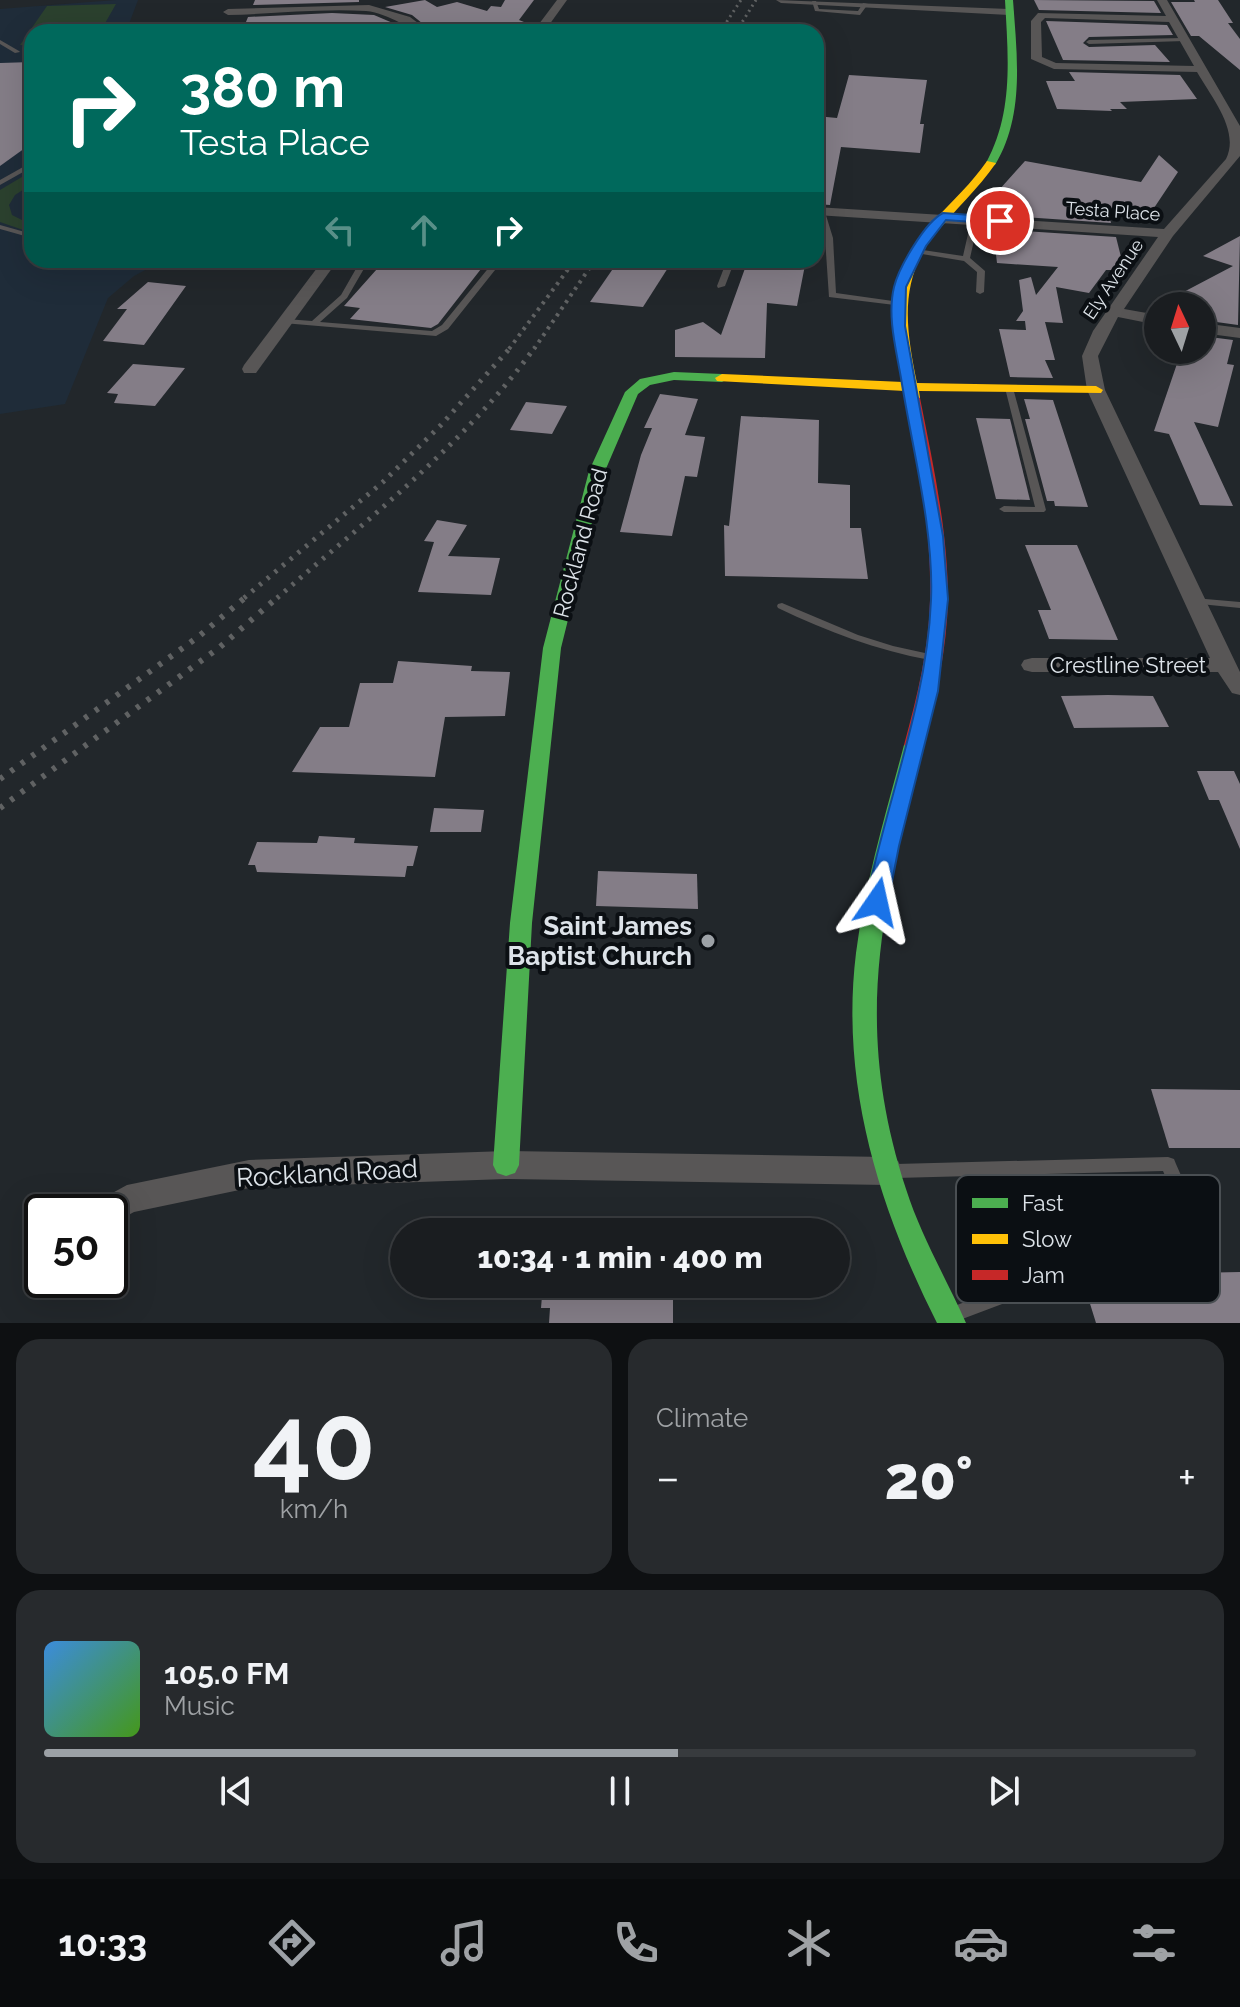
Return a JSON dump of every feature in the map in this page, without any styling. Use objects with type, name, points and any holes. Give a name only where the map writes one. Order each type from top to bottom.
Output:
[{"type":"main road","points":[[950,1320],[936,1297],[908,1231],[887,1171],[866,1066],[867,959],[888,846],[929,691],[940,599],[935,536],[899,326],[900,287],[916,251],[995,159],[1005,136],[1009,108],[1009,6]]},
{"type":"main road","name":"Rockland Road","points":[[506,1165],[521,923],[552,648],[597,471],[632,392],[645,382],[674,376],[911,387],[1096,390]]},
{"type":"street","points":[[546,24],[562,0]]},
{"type":"street","points":[[781,0],[1009,6]]},
{"type":"street","name":"Ely Avenue","points":[[1162,0],[1199,69],[1239,132],[1236,162],[1168,233],[1101,331],[1090,356],[1096,390],[1224,665],[1240,688]]},
{"type":"street","points":[[228,12],[369,8],[413,24]]},
{"type":"street","points":[[1172,19],[1042,15],[1036,21],[1037,59],[1047,64],[1199,69]]},
{"type":"street","name":"Testa Place","points":[[824,211],[1168,233]]},
{"type":"street","points":[[250,369],[325,268]]},
{"type":"street","points":[[1115,312],[1144,317]]},
{"type":"street","points":[[1216,330],[1240,333]]},
{"type":"street","name":"Crestline Street","points":[[1032,665],[1224,665]]},
{"type":"street","name":"Rockland Road","points":[[128,1199],[249,1174],[506,1165],[887,1171]]},
{"type":"lane","points":[[1089,42],[1183,40]]},
{"type":"lane","points":[[0,42],[17,52]]},
{"type":"lane","points":[[0,183],[24,169]]},
{"type":"lane","points":[[824,224],[829,238],[832,295],[900,304]]},
{"type":"lane","points":[[0,227],[24,234]]},
{"type":"lane","points":[[966,259],[971,236]]},
{"type":"lane","points":[[916,251],[966,259],[981,271],[980,292]]},
{"type":"lane","points":[[314,323],[344,296],[360,268]]},
{"type":"lane","points":[[286,321],[433,334],[445,327],[493,268]]},
{"type":"lane","points":[[721,286],[728,268]]},
{"type":"lane","points":[[1004,509],[1041,510],[1009,388]]},
{"type":"lane","points":[[1194,601],[1240,605]]},
{"type":"lane","points":[[782,606],[845,637],[896,652],[934,658]]},
{"type":"lane","points":[[887,1171],[1168,1164],[1173,1175]]},
{"type":"lane","points":[[950,1320],[992,1303]]},
{"type":"shaded area","points":[[138,0],[129,24],[24,24],[24,268],[149,268],[134,276],[108,298],[65,404],[0,414],[0,9]]},
{"type":"green space","points":[[116,4],[105,24],[35,24],[47,6]]},
{"type":"green space","points":[[24,176],[24,189],[15,195],[9,205],[12,215],[24,221],[24,230],[0,222],[0,190]]},
{"type":"building","points":[[255,0],[359,0],[359,2],[253,5]]},
{"type":"building","points":[[425,0],[437,7],[457,2],[487,11],[491,6],[501,7],[505,0],[534,0],[519,20],[524,24],[423,24],[412,15],[385,7]]},
{"type":"building","points":[[1034,0],[1154,1],[1161,13],[1039,10]]},
{"type":"building","points":[[1218,0],[1233,23],[1228,23],[1240,39],[1240,70],[1199,36],[1191,36],[1171,2]]},
{"type":"building","points":[[332,13],[374,15],[395,24],[245,24],[248,17]]},
{"type":"building","points":[[1046,21],[1167,25],[1173,35],[1089,37],[1083,43],[1089,47],[1155,45],[1170,62],[1063,60]]},
{"type":"building","points":[[24,62],[24,149],[0,166],[0,63]]},
{"type":"building","points":[[1069,72],[1180,75],[1197,99],[1120,102],[1127,109],[1110,109],[1112,111],[1057,109],[1046,81],[1075,81]]},
{"type":"building","points":[[849,75],[927,80],[920,124],[924,124],[920,153],[841,147],[830,205],[824,205],[824,117],[837,118]]},
{"type":"building","points":[[1159,155],[1178,172],[1148,217],[1108,210],[1111,223],[992,215],[990,200],[1025,161],[1141,182]]},
{"type":"building","points":[[993,229],[1116,237],[1121,257],[1113,270],[1106,270],[1089,293],[1056,287],[1063,323],[1045,322],[1055,360],[1045,360],[1053,378],[1010,377],[999,329],[1026,330],[1025,321],[1016,321],[1023,311],[1019,280],[1031,277],[1036,295],[1058,267],[997,263]]},
{"type":"building","points":[[1240,236],[1238,325],[1216,322],[1216,292],[1184,292],[1233,266],[1203,256]]},
{"type":"building","points":[[378,268],[482,268],[438,324],[431,328],[350,319],[360,308],[344,306]]},
{"type":"building","points":[[613,268],[668,268],[643,307],[590,302]]},
{"type":"building","points":[[745,268],[804,268],[797,306],[767,303],[765,358],[675,357],[675,330],[703,322],[721,335]]},
{"type":"building","points":[[148,282],[186,286],[144,345],[103,341],[127,309],[117,309]]},
{"type":"building","points":[[1216,338],[1233,340],[1227,364],[1234,365],[1218,427],[1194,422],[1233,506],[1200,505],[1169,434],[1154,431],[1177,364],[1216,364]]},
{"type":"building","points":[[133,364],[185,368],[155,406],[114,403],[118,394],[107,393]]},
{"type":"building","points":[[660,394],[698,399],[685,435],[705,437],[697,477],[685,476],[672,536],[620,532],[641,455],[652,428],[644,428]]},
{"type":"building","points":[[1024,399],[1053,400],[1088,507],[1055,506],[1054,501],[1047,501],[1025,419],[1030,419]]},
{"type":"building","points":[[526,402],[567,406],[552,434],[510,430]]},
{"type":"building","points":[[741,416],[819,420],[818,483],[850,485],[850,528],[861,528],[868,579],[725,576],[724,525],[729,526]]},
{"type":"building","points":[[976,418],[1010,419],[1030,500],[996,499]]},
{"type":"building","points":[[437,520],[467,525],[448,556],[500,558],[491,595],[418,592],[434,542],[424,541]]},
{"type":"building","points":[[1025,545],[1077,545],[1118,640],[1049,639],[1038,610],[1051,610]]},
{"type":"building","points":[[398,661],[472,666],[471,671],[510,672],[505,716],[445,717],[435,777],[292,772],[320,727],[349,727],[360,683],[393,683]]},
{"type":"building","points":[[1061,696],[1153,696],[1169,727],[1074,728]]},
{"type":"building","points":[[1197,771],[1234,771],[1240,784],[1240,849],[1219,800],[1209,800]]},
{"type":"building","points":[[434,808],[484,810],[481,832],[430,832]]},
{"type":"building","points":[[319,836],[355,838],[354,843],[418,846],[413,866],[407,866],[405,877],[257,872],[255,865],[248,865],[257,842],[317,843]]},
{"type":"building","points":[[598,871],[697,874],[698,909],[596,906]]},
{"type":"building","points":[[1151,1089],[1240,1090],[1240,1148],[1169,1148]]},
{"type":"building","points":[[1220,1272],[1240,1272],[1240,1323],[1096,1323],[1090,1303],[1220,1303]]},
{"type":"building","points":[[542,1298],[673,1298],[673,1323],[549,1323],[550,1308],[541,1308]]},
{"type":"railway","points":[[725,24],[741,0]]},
{"type":"railway","points":[[741,24],[756,0]]},
{"type":"railway","points":[[509,349],[569,268]]},
{"type":"railway","points":[[534,349],[590,268]]},
{"type":"railway","points":[[244,598],[383,482],[441,425],[511,347]]},
{"type":"railway","points":[[277,598],[447,448],[508,382],[535,347]]},
{"type":"railway","points":[[0,779],[198,637],[247,596]]},
{"type":"railway","points":[[0,808],[220,647],[279,596]]},
{"type":"traffic: fast","points":[[991,163],[1001,145],[1011,106],[1013,62],[1009,0]]},
{"type":"traffic: fast","points":[[506,1165],[521,923],[552,648],[597,471],[632,392],[645,382],[674,376],[722,378]]},
{"type":"traffic: fast","points":[[914,745],[871,927],[864,1002],[865,1050],[880,1145],[894,1191],[910,1236],[952,1323]]},
{"type":"traffic: slow","points":[[913,398],[899,312],[906,273],[930,233],[991,163]]},
{"type":"traffic: slow","points":[[722,378],[911,387],[1096,390]]},
{"type":"traffic: jam","points":[[913,398],[927,473],[939,574],[931,673],[914,745]]},
{"type":"place","name":"Saint James Baptist Church","points":[[708,941]]},
{"type":"route","points":[[877,902],[888,846],[929,691],[940,599],[935,536],[899,326],[900,287],[920,245],[943,217],[1000,221]]}]
